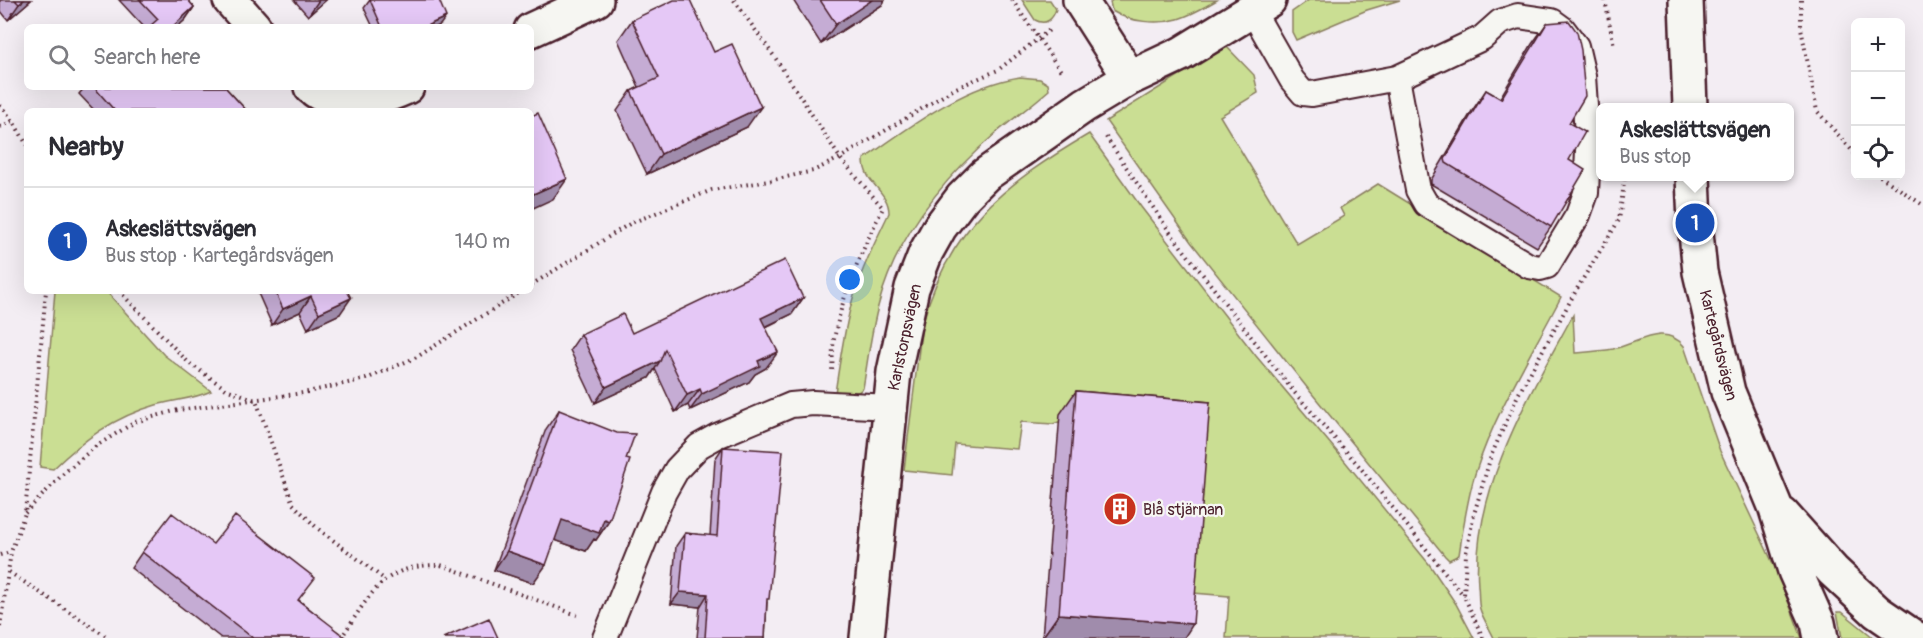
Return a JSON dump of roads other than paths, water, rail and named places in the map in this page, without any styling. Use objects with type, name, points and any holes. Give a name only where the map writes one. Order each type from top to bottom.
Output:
[{"type":"street","points":[[230,0],[251,24]]},
{"type":"street","points":[[534,29],[596,0]]},
{"type":"street","points":[[1686,0],[1690,103]]},
{"type":"street","points":[[1082,3],[1130,78]]},
{"type":"street","name":"Karlstorpsvägen","points":[[867,638],[894,372],[912,288],[926,252],[940,227],[962,198],[985,175],[1085,105],[1130,78],[1181,54],[1261,5]]},
{"type":"street","points":[[315,90],[340,101],[361,102],[398,90]]},
{"type":"street","name":"Kartegårdsvägen","points":[[1693,181],[1700,272],[1728,392],[1775,506],[1795,571],[1818,623],[1821,638]]},
{"type":"street","name":"Kartegårdsvägen","points":[[1775,506],[1833,571],[1877,612],[1915,638]]},
{"type":"lane","points":[[1261,5],[1292,80],[1303,93],[1312,94],[1397,78],[1482,38],[1500,22],[1518,16],[1552,21],[1563,30],[1576,46],[1583,76],[1588,150],[1586,193],[1578,215],[1547,266],[1540,268],[1529,266],[1426,204],[1418,190],[1397,78]]},
{"type":"lane","points":[[607,632],[664,492],[677,469],[691,453],[708,440],[777,410],[798,404],[890,407]]},
{"type":"place","name":"Askeslättsvägen","points":[[1695,223]]},
{"type":"place","name":"Blå stjärnan","points":[[1120,509]]}]
